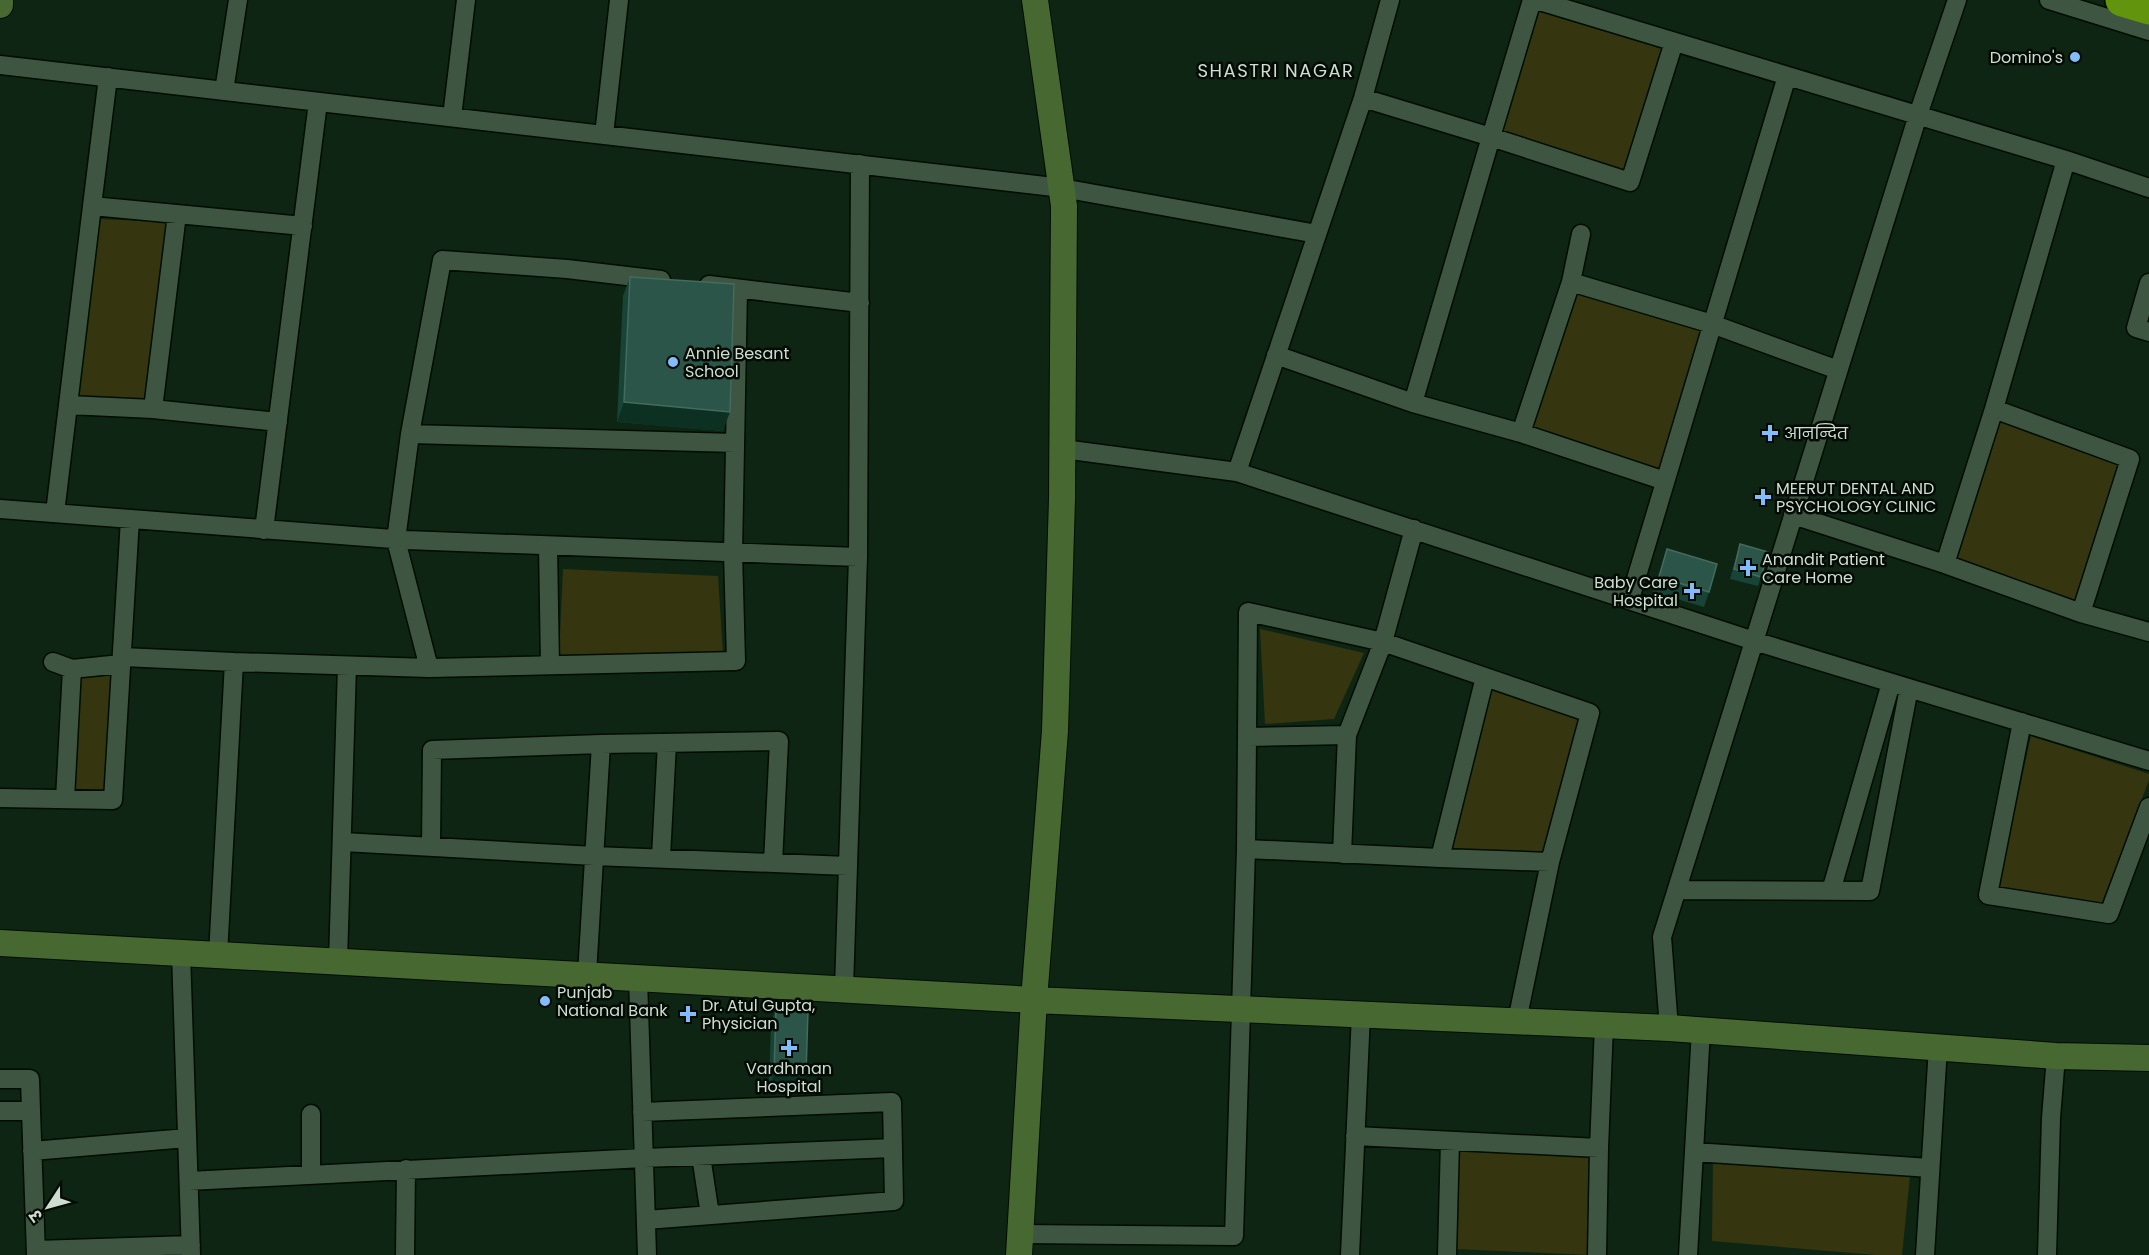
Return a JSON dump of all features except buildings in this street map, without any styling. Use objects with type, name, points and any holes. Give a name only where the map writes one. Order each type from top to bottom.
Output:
[{"type":"highway","points":[[2122,0],[2149,8]]},
{"type":"street","points":[[0,0],[0,5]]},
{"type":"street","points":[[224,91],[238,0]]},
{"type":"street","points":[[452,117],[466,0]]},
{"type":"street","points":[[604,135],[619,0]]},
{"type":"street","points":[[1035,0],[1064,206],[1063,449],[1055,731],[1034,1000],[1019,1244],[1234,1236],[1246,849],[1248,612],[1383,642],[1590,713],[1550,862],[1517,1021]]},
{"type":"street","points":[[1237,472],[1363,98],[1390,0]]},
{"type":"street","points":[[1413,403],[1534,0],[2066,160],[2149,188]]},
{"type":"street","points":[[1669,1028],[1662,937],[1918,115],[1957,0]]},
{"type":"street","points":[[2049,0],[2149,31]]},
{"type":"street","points":[[1363,98],[1630,182],[1674,42]]},
{"type":"street","points":[[0,64],[1062,188],[1317,234]]},
{"type":"street","points":[[1630,599],[1787,76]]},
{"type":"street","points":[[55,513],[108,77]]},
{"type":"street","points":[[264,530],[318,102]]},
{"type":"street","points":[[1945,564],[1994,409],[2066,160]]},
{"type":"street","points":[[844,989],[858,557],[860,165]]},
{"type":"street","points":[[92,206],[303,226]]},
{"type":"street","points":[[153,409],[177,214]]},
{"type":"street","points":[[1521,434],[1571,282],[1581,234]]},
{"type":"street","points":[[429,668],[396,540],[410,434],[442,260],[567,269],[860,303]]},
{"type":"street","points":[[1571,282],[1712,324],[1838,370]]},
{"type":"street","points":[[2149,283],[2136,328],[2149,332]]},
{"type":"street","points":[[53,662],[72,669],[122,660],[429,668],[736,661],[734,553],[738,289]]},
{"type":"street","points":[[1276,356],[1413,403],[1521,434],[1665,481]]},
{"type":"street","points":[[69,405],[153,409],[278,422]]},
{"type":"street","points":[[1994,409],[2130,459],[2081,613]]},
{"type":"street","points":[[410,434],[735,443]]},
{"type":"street","points":[[1063,449],[1237,472],[1754,641],[2149,761]]},
{"type":"street","points":[[0,509],[396,540],[858,557]]},
{"type":"street","points":[[1793,515],[1945,564],[2081,613],[2149,632]]},
{"type":"street","points":[[0,798],[113,800],[130,519]]},
{"type":"street","points":[[1342,854],[1347,735],[1383,642],[1414,529]]},
{"type":"street","points":[[548,546],[550,665]]},
{"type":"street","points":[[218,955],[234,662]]},
{"type":"street","points":[[338,962],[347,666]]},
{"type":"street","points":[[65,799],[72,669]]},
{"type":"street","points":[[1440,858],[1485,677]]},
{"type":"street","points":[[1831,891],[1891,683]]},
{"type":"street","points":[[1677,890],[1870,891],[1909,688]]},
{"type":"street","points":[[2022,722],[1988,895],[2109,914],[2149,807]]},
{"type":"street","points":[[1246,737],[1347,735]]},
{"type":"street","points":[[431,846],[432,750],[779,741],[773,863]]},
{"type":"street","points":[[661,857],[668,743]]},
{"type":"street","points":[[587,974],[601,744]]},
{"type":"street","points":[[343,842],[594,856],[848,866]]},
{"type":"street","points":[[1246,849],[1550,862]]},
{"type":"street","points":[[0,943],[1034,1000],[1669,1028],[2056,1056],[2149,1058]]},
{"type":"street","points":[[0,1079],[30,1079],[36,1252],[191,1250],[181,953]]},
{"type":"street","points":[[638,978],[647,1255]]},
{"type":"street","points":[[1350,1255],[1361,1014]]},
{"type":"street","points":[[1597,1255],[1604,1025]]},
{"type":"street","points":[[1688,1255],[1701,1030]]},
{"type":"street","points":[[1925,1255],[1938,1047]]},
{"type":"street","points":[[2047,1255],[2051,1118],[2056,1056]]},
{"type":"street","points":[[642,1112],[892,1102],[894,1201],[646,1220]]},
{"type":"street","points":[[0,1111],[31,1111]]},
{"type":"street","points":[[311,1114],[311,1174]]},
{"type":"street","points":[[1355,1136],[1599,1148]]},
{"type":"street","points":[[32,1151],[187,1138]]},
{"type":"street","points":[[1447,1255],[1450,1141]]},
{"type":"street","points":[[189,1181],[701,1155],[893,1148]]},
{"type":"street","points":[[1694,1152],[1930,1168]]},
{"type":"street","points":[[701,1155],[710,1215]]},
{"type":"street","points":[[405,1255],[406,1169]]},
{"type":"shaded area","points":[[1537,11],[1664,48],[1623,172],[1502,132]]},
{"type":"shaded area","points":[[99,219],[169,222],[146,400],[77,398]]},
{"type":"shaded area","points":[[1574,293],[1705,329],[1660,469],[1532,428]]},
{"type":"shaded area","points":[[1998,418],[2121,463],[2075,600],[1955,559]]},
{"type":"shaded area","points":[[563,569],[718,576],[723,653],[559,658]]},
{"type":"shaded area","points":[[1260,629],[1364,653],[1334,719],[1265,724]]},
{"type":"shaded area","points":[[115,671],[106,794],[72,792],[77,675]]},
{"type":"shaded area","points":[[1490,686],[1582,719],[1544,855],[1450,851]]},
{"type":"shaded area","points":[[2031,736],[2149,774],[2149,780],[2101,905],[1998,887]]},
{"type":"shaded area","points":[[1459,1151],[1593,1156],[1590,1255],[1456,1249]]},
{"type":"shaded area","points":[[1713,1157],[1910,1176],[1902,1255],[1876,1255],[1712,1241]]},
{"type":"place","name":"Domino's","points":[[2075,57]]},
{"type":"place","name":"Annie Besant School","points":[[673,362]]},
{"type":"place","name":"आनन्दित","points":[[1770,433]]},
{"type":"place","name":"MEERUT DENTAL AND PSYCHOLOGY CLINIC","points":[[1763,497]]},
{"type":"place","name":"Anandit Patient Care Home","points":[[1748,568]]},
{"type":"place","name":"Baby Care Hospital","points":[[1692,591]]},
{"type":"place","name":"Punjab National Bank","points":[[545,1001]]},
{"type":"place","name":"Dr. Atul Gupta, Physician","points":[[688,1014]]},
{"type":"place","name":"Vardhman Hospital","points":[[789,1048]]},
{"type":"district","name":"SHASTRI NAGAR","points":[[1276,70]]}]
